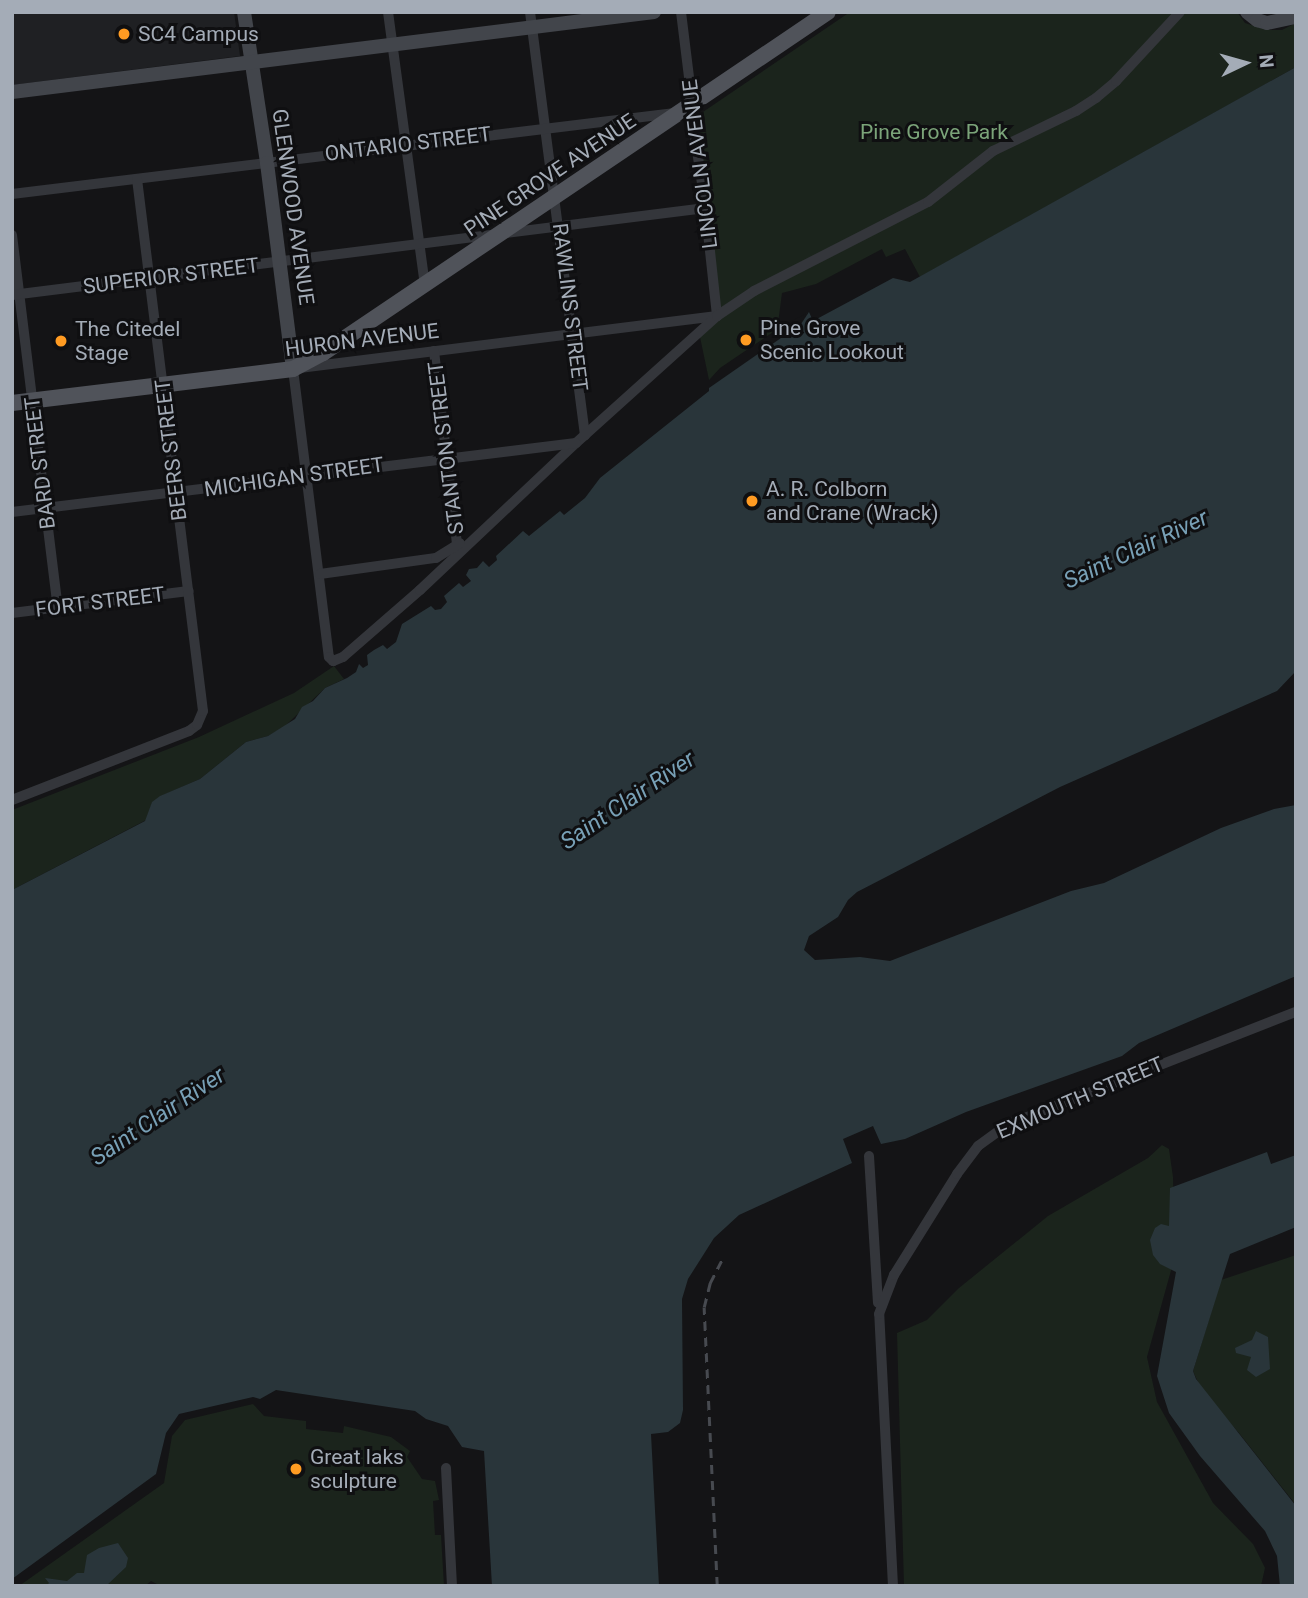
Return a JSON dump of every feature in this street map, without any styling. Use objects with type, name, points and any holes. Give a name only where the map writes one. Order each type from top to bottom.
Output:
[{"type":"main road","name":"PINE GROVE AVENUE","points":[[293,369],[323,353],[425,285],[828,12]]},
{"type":"main road","name":"HURON AVENUE","points":[[12,403],[293,369]]},
{"type":"street","name":"GLENWOOD AVENUE","points":[[244,12],[267,163],[329,657],[333,661],[343,657],[458,556],[479,533]]},
{"type":"street","points":[[388,12],[425,285]]},
{"type":"street","name":"RAWLINS STREET","points":[[530,12],[586,435]]},
{"type":"street","points":[[12,92],[654,12]]},
{"type":"street","name":"LINCOLN AVENUE","points":[[681,12],[690,85],[684,109],[706,208],[717,316]]},
{"type":"street","points":[[320,574],[436,558],[447,554],[479,533],[717,316],[754,290],[928,202],[993,151],[1076,111],[1110,88],[1180,12]]},
{"type":"street","points":[[1247,12],[1268,23],[1296,17]]},
{"type":"street","name":"ONTARIO STREET","points":[[12,194],[684,109]]},
{"type":"street","name":"BEERS STREET","points":[[12,800],[190,731],[200,720],[203,711],[137,179]]},
{"type":"street","name":"SUPERIOR STREET","points":[[16,295],[706,208]]},
{"type":"street","name":"BARD STREET","points":[[12,235],[16,295],[33,401],[58,608]]},
{"type":"street","name":"HURON AVENUE","points":[[293,369],[717,316]]},
{"type":"street","name":"STANTON STREET","points":[[434,351],[457,545]]},
{"type":"street","name":"MICHIGAN STREET","points":[[12,512],[576,443]]},
{"type":"street","name":"FORT STREET","points":[[12,613],[189,591]]},
{"type":"street","name":"EXMOUTH STREET","points":[[878,1321],[885,1292],[929,1215],[973,1153],[990,1135],[1007,1125],[1145,1069],[1296,1012]]},
{"type":"street","name":"EXMOUTH STREET","points":[[869,1156],[893,1586]]},
{"type":"street","points":[[446,1468],[452,1586]]},
{"type":"shaded area","name":"SC4 Campus","points":[[12,12],[234,12],[240,56],[12,85]]},
{"type":"green space","name":"Pine Grove Park","points":[[850,12],[1237,12],[1245,23],[1266,30],[1282,30],[1296,23],[1296,67],[920,277],[905,249],[886,257],[882,249],[816,284],[782,293],[777,331],[709,380],[700,337],[720,319],[697,116]]},
{"type":"green space","points":[[334,666],[344,679],[325,688],[284,727],[268,736],[246,742],[200,779],[161,796],[152,803],[146,820],[12,890],[12,810],[199,737],[294,693]]},
{"type":"green space","points":[[1162,1145],[1169,1149],[1173,1177],[1175,1256],[1147,1357],[1157,1402],[1213,1503],[1253,1544],[1265,1568],[1261,1586],[904,1586],[897,1333],[927,1320],[959,1288],[1048,1216],[1148,1158]]},
{"type":"green space","points":[[1296,1255],[1296,1505],[1202,1391],[1193,1371],[1221,1280]]},
{"type":"green space","points":[[253,1404],[264,1416],[306,1421],[306,1429],[343,1433],[344,1426],[391,1437],[410,1451],[407,1457],[422,1479],[435,1481],[439,1500],[433,1501],[435,1535],[441,1535],[444,1586],[161,1586],[151,1581],[145,1586],[19,1586],[164,1483],[172,1436],[185,1420]]},
{"type":"water","name":"Saint Clair River","points":[[1296,67],[1296,671],[1277,691],[1060,787],[857,892],[848,900],[838,917],[809,936],[804,950],[815,960],[860,957],[890,961],[1071,891],[1104,883],[1221,828],[1274,809],[1296,805],[1296,976],[1139,1043],[1122,1056],[966,1112],[905,1139],[881,1144],[873,1126],[843,1139],[852,1163],[739,1215],[714,1238],[688,1279],[682,1299],[683,1410],[680,1423],[668,1432],[651,1434],[659,1586],[492,1586],[484,1451],[462,1447],[448,1426],[426,1419],[415,1411],[276,1390],[260,1399],[253,1397],[179,1414],[166,1433],[156,1474],[12,1579],[12,890],[145,821],[152,802],[160,796],[200,779],[246,742],[268,736],[295,719],[302,707],[313,701],[325,688],[356,672],[359,664],[363,668],[368,665],[367,655],[383,645],[387,649],[396,642],[402,624],[431,606],[435,610],[441,609],[447,602],[444,596],[459,583],[463,587],[471,581],[466,575],[469,569],[477,568],[483,561],[489,567],[497,560],[496,556],[523,531],[529,536],[560,511],[564,515],[585,498],[600,478],[709,391],[709,380],[721,370],[809,312],[813,321],[893,278],[910,282]]},
{"type":"water","points":[[1267,1152],[1271,1164],[1296,1155],[1296,1227],[1230,1254],[1193,1371],[1196,1379],[1296,1506],[1296,1586],[1280,1586],[1277,1556],[1265,1531],[1200,1456],[1169,1413],[1157,1376],[1176,1272],[1160,1264],[1153,1255],[1150,1240],[1155,1228],[1161,1224],[1169,1226],[1170,1188]]},
{"type":"water","points":[[1256,1331],[1268,1337],[1270,1369],[1256,1377],[1247,1370],[1251,1357],[1236,1353],[1235,1348],[1252,1340]]},
{"type":"water","points":[[118,1543],[128,1558],[126,1567],[106,1586],[46,1586],[49,1583],[45,1578],[67,1581],[77,1573],[84,1573],[87,1555],[99,1548]]},
{"type":"pier","points":[[809,312],[801,324],[709,388],[709,380],[720,368],[782,326]]},
{"type":"railway","points":[[717,1586],[704,1307],[710,1283],[722,1259]]},
{"type":"place","name":"SC4 Campus","points":[[124,34]]},
{"type":"place","name":"Pine Grove Scenic Lookout","points":[[746,340]]},
{"type":"place","name":"The Citedel Stage","points":[[61,341]]},
{"type":"place","name":"A. R. Colborn and Crane (Wrack)","points":[[752,501]]},
{"type":"place","name":"Great laks sculpture","points":[[296,1469]]}]
